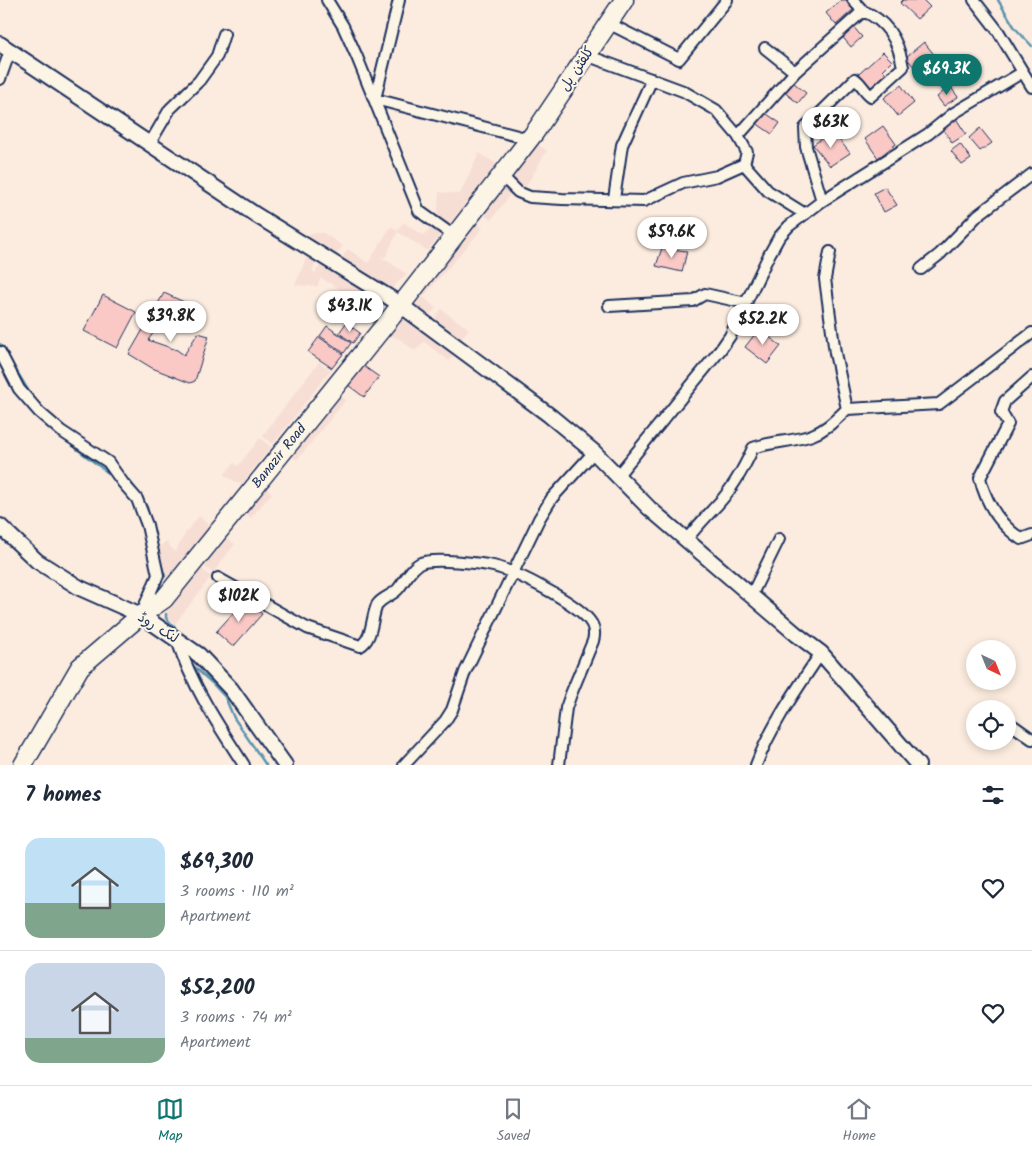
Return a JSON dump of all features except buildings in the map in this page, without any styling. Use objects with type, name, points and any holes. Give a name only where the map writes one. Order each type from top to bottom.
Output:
[{"type":"highway","name":"کلفٹن پل","points":[[529,139],[624,0]]},
{"type":"highway","name":"Banazir Road","points":[[23,765],[80,667],[141,615],[164,599],[400,306],[529,139]]},
{"type":"street","points":[[327,0],[343,26],[375,99],[419,212],[454,236]]},
{"type":"street","points":[[375,99],[398,0]]},
{"type":"street","points":[[608,24],[679,59],[727,0]]},
{"type":"street","points":[[822,201],[806,147],[805,128],[856,79],[866,93],[871,96],[903,67],[900,49],[887,29],[875,16],[863,11],[853,0]]},
{"type":"street","points":[[974,0],[998,31],[1032,87]]},
{"type":"street","points":[[738,136],[795,72],[863,11]]},
{"type":"street","points":[[150,143],[170,109],[198,81],[217,56],[224,34]]},
{"type":"street","points":[[0,79],[5,47],[256,214],[400,306],[549,416],[594,452],[649,508],[752,594],[796,634],[821,653],[918,765]]},
{"type":"street","points":[[765,48],[795,72]]},
{"type":"street","points":[[500,175],[518,192],[530,197],[644,201],[683,183],[717,176],[744,164],[748,152],[738,136],[716,110],[683,91],[586,55]]},
{"type":"street","points":[[618,475],[730,336],[779,237],[789,226],[822,201],[928,134],[954,113],[1023,72]]},
{"type":"street","points":[[614,200],[622,145],[652,79]]},
{"type":"street","points":[[375,99],[529,139]]},
{"type":"street","points":[[744,164],[768,191],[805,214]]},
{"type":"street","points":[[921,269],[940,254],[978,215],[1032,174]]},
{"type":"street","points":[[830,252],[824,279],[835,353],[847,410]]},
{"type":"street","points":[[609,306],[693,301],[705,294],[746,303]]},
{"type":"street","points":[[687,540],[742,472],[754,448],[768,443],[789,441],[812,435],[829,426],[847,410],[938,404],[1032,333]]},
{"type":"street","points":[[0,352],[19,389],[39,412],[61,431],[108,462],[137,499],[147,525],[158,575],[141,615]]},
{"type":"street","points":[[1032,377],[1005,401],[1001,412],[1008,424],[980,478],[982,488],[993,511],[1009,531],[1020,540],[1032,541]]},
{"type":"street","points":[[404,765],[445,721],[452,710],[465,672],[539,519],[552,498],[594,452]]},
{"type":"street","name":"لنک روڈ","points":[[0,526],[37,561],[80,588],[141,615],[199,655],[247,710],[285,765]]},
{"type":"street","points":[[1020,540],[1032,535]]},
{"type":"street","points":[[752,594],[779,539]]},
{"type":"street","points":[[218,578],[307,628],[360,646],[364,644],[368,637],[379,602],[397,590],[416,566],[422,562],[432,561],[494,566],[512,573],[565,601],[590,620],[594,634],[593,641],[566,708],[559,765]]},
{"type":"street","points":[[177,640],[190,677],[244,765]]},
{"type":"street","points":[[756,765],[768,735],[821,653]]},
{"type":"street","points":[[1016,728],[1032,740]]},
{"type":"shaded area","points":[[534,143],[547,150],[524,190],[511,183]]},
{"type":"shaded area","points":[[479,153],[497,164],[449,224],[437,222],[439,192],[460,194]]},
{"type":"shaded area","points":[[503,181],[514,190],[491,220],[480,212]]},
{"type":"shaded area","points":[[474,221],[483,228],[423,297],[436,308],[428,318],[406,300]]},
{"type":"shaded area","points":[[403,222],[423,235],[433,226],[442,233],[427,251],[398,232],[385,258],[380,256],[407,274],[392,288],[387,289],[340,260],[348,249],[368,263],[391,226],[398,231]]},
{"type":"shaded area","points":[[310,233],[324,233],[343,246],[336,255],[309,240]]},
{"type":"shaded area","points":[[308,254],[318,258],[312,270],[315,273],[323,261],[373,293],[367,300],[354,298],[321,278],[317,287],[295,285]]},
{"type":"shaded area","points":[[365,302],[382,302],[368,321],[357,313]]},
{"type":"shaded area","points":[[441,309],[469,329],[459,341],[433,320]]},
{"type":"shaded area","points":[[395,315],[410,319],[457,351],[449,361],[424,342],[415,351],[401,340],[391,336],[382,344],[380,343]]},
{"type":"shaded area","points":[[319,362],[331,370],[273,444],[262,436]]},
{"type":"shaded area","points":[[335,391],[346,400],[297,460],[287,453]]},
{"type":"shaded area","points":[[260,438],[271,447],[241,485],[224,475],[234,463],[238,466]]},
{"type":"shaded area","points":[[262,485],[272,493],[251,518],[240,512]]},
{"type":"shaded area","points":[[199,516],[211,526],[168,581],[157,549],[166,541],[175,552],[186,532]]},
{"type":"shaded area","points":[[223,536],[235,544],[213,573],[201,564]]},
{"type":"shaded area","points":[[199,566],[211,577],[175,624],[167,617],[167,609]]},
{"type":"waterway","points":[[998,0],[1015,28],[1032,46]]},
{"type":"waterway","points":[[0,344],[5,351]]},
{"type":"waterway","points":[[11,362],[34,400]]},
{"type":"waterway","points":[[77,449],[111,475]]},
{"type":"waterway","points":[[129,480],[137,491]]},
{"type":"waterway","points":[[142,500],[147,507],[150,520]]},
{"type":"waterway","points":[[161,565],[165,576],[162,580]]},
{"type":"waterway","points":[[166,614],[166,618],[180,633]]},
{"type":"waterway","points":[[191,664],[225,697],[234,718],[266,765]]}]
